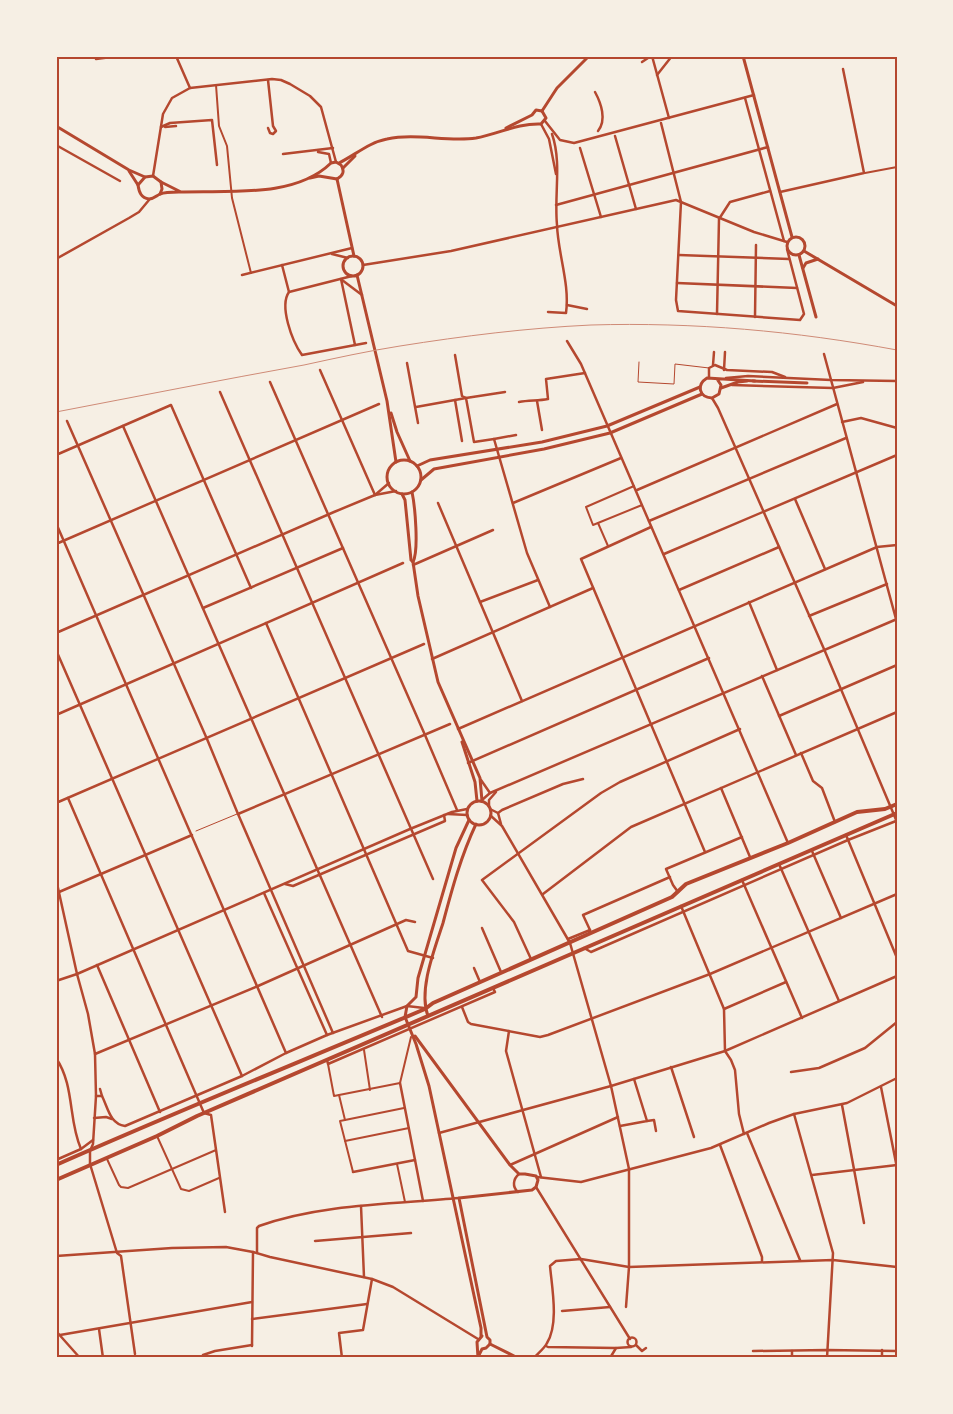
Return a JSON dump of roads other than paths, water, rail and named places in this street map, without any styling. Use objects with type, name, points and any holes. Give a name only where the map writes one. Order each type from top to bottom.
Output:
[{"type":"main road","points":[[56,1166],[405,1017],[425,1008],[433,1002],[532,959],[590,931],[672,897],[686,884],[788,843],[857,812],[885,809],[897,804]]},
{"type":"main road","points":[[56,1180],[157,1136],[204,1113],[298,1072],[327,1062],[408,1024],[895,813]]},
{"type":"street","points":[[96,59],[118,56]]},
{"type":"street","points":[[176,56],[190,88]]},
{"type":"street","points":[[542,111],[557,88],[589,56]]},
{"type":"street","points":[[642,62],[652,56],[669,118]]},
{"type":"street","points":[[657,75],[672,56]]},
{"type":"street","points":[[743,56],[792,237]]},
{"type":"street","points":[[843,69],[864,173]]},
{"type":"street","points":[[268,80],[275,132],[270,133],[268,128]]},
{"type":"street","points":[[153,176],[163,114],[172,98],[190,88],[268,80],[281,80],[317,101],[322,107],[338,163],[343,168]]},
{"type":"street","points":[[216,85],[219,126],[227,146],[232,191],[251,273]]},
{"type":"street","points":[[596,92],[603,117],[602,126],[598,131]]},
{"type":"street","points":[[337,179],[342,175],[343,168],[356,155],[369,146],[387,139],[409,137],[467,139],[479,137],[501,130],[532,115],[536,110],[542,111],[545,114],[545,121],[560,140],[574,143],[754,95]]},
{"type":"street","points":[[661,123],[681,202],[676,300],[678,311],[802,319],[804,314],[786,242],[770,191],[745,97]]},
{"type":"street","points":[[532,115],[532,120],[538,124],[549,139],[557,177]]},
{"type":"street","points":[[162,127],[170,123],[212,120],[217,164]]},
{"type":"street","points":[[501,130],[538,124],[545,121]]},
{"type":"street","points":[[56,126],[129,170],[144,177],[153,176],[158,178],[161,182],[181,192]]},
{"type":"street","points":[[162,127],[176,126]]},
{"type":"street","points":[[548,312],[566,313],[567,305],[557,227],[557,151],[551,130]]},
{"type":"street","points":[[615,136],[636,209]]},
{"type":"street","points":[[56,145],[120,181]]},
{"type":"street","points":[[556,205],[768,147]]},
{"type":"street","points":[[283,154],[333,148]]},
{"type":"street","points":[[580,148],[601,217]]},
{"type":"street","points":[[314,151],[329,154],[331,164]]},
{"type":"street","points":[[304,180],[331,164],[356,155]]},
{"type":"street","points":[[780,192],[897,166]]},
{"type":"street","points":[[327,168],[330,177]]},
{"type":"street","points":[[129,170],[138,185],[139,192],[150,199]]},
{"type":"street","points":[[56,259],[139,212],[150,199],[159,194],[267,190],[319,176],[337,179]]},
{"type":"street","points":[[138,185],[144,177]]},
{"type":"street","points":[[337,179],[354,256]]},
{"type":"street","points":[[159,194],[162,189],[161,182]]},
{"type":"street","points":[[717,314],[719,219],[730,202],[770,191]]},
{"type":"street","points":[[143,196],[143,206]]},
{"type":"street","points":[[362,265],[451,251],[674,201],[681,202],[754,232],[786,242]]},
{"type":"street","points":[[786,242],[792,237],[798,237],[804,241],[805,248],[799,255],[792,254],[787,249]]},
{"type":"street","points":[[755,317],[756,244]]},
{"type":"street","points":[[242,275],[352,248]]},
{"type":"street","points":[[804,251],[897,306]]},
{"type":"street","points":[[288,292],[357,275],[362,269],[359,258],[354,256],[348,258],[331,253]]},
{"type":"street","points":[[679,255],[789,259]]},
{"type":"street","points":[[799,255],[816,317]]},
{"type":"street","points":[[348,258],[343,266],[344,271],[352,276]]},
{"type":"street","points":[[803,269],[806,263],[818,259]]},
{"type":"street","points":[[282,265],[288,292],[285,297],[285,305],[291,334],[302,355],[366,343]]},
{"type":"street","points":[[357,275],[387,401],[396,462]]},
{"type":"street","points":[[341,279],[363,296]]},
{"type":"street","points":[[341,279],[355,345]]},
{"type":"street","points":[[677,283],[797,288]]},
{"type":"street","points":[[567,305],[588,309]]},
{"type":"street","points":[[567,341],[585,374],[650,521],[788,843]]},
{"type":"street","points":[[713,366],[714,352]]},
{"type":"street","points":[[724,370],[725,352]]},
{"type":"street","points":[[491,816],[485,823],[476,824],[469,820],[467,809],[472,803],[480,801],[490,793],[897,619],[824,354]]},
{"type":"street","points":[[454,355],[462,396],[466,398],[474,442],[516,435]]},
{"type":"street","points":[[407,363],[418,423]]},
{"type":"street","points":[[709,377],[709,368],[718,365],[724,370],[772,372],[788,378]]},
{"type":"street","points":[[320,370],[375,495]]},
{"type":"street","points":[[519,402],[548,399],[546,379],[585,374]]},
{"type":"street","points":[[717,379],[720,382],[721,388],[719,394],[712,398],[705,397],[700,387],[703,380],[709,377],[717,379],[748,376],[897,381]]},
{"type":"street","points":[[726,378],[808,383]]},
{"type":"street","points":[[811,388],[815,383],[812,379]]},
{"type":"street","points":[[721,388],[738,382],[755,380]]},
{"type":"street","points":[[727,385],[833,388],[867,381]]},
{"type":"street","points":[[270,382],[426,735],[457,810]]},
{"type":"street","points":[[417,466],[430,460],[542,442],[607,426],[700,387]]},
{"type":"street","points":[[220,392],[433,879]]},
{"type":"street","points":[[415,407],[505,392]]},
{"type":"street","points":[[421,480],[417,466],[410,461],[396,462],[389,471],[389,483],[396,491],[402,494],[412,492],[417,488],[421,480],[434,469],[544,449],[610,433],[702,394]]},
{"type":"street","points":[[584,948],[591,952],[848,840],[896,822],[895,813],[890,807],[795,582],[712,398]]},
{"type":"street","points":[[455,400],[462,441]]},
{"type":"street","points":[[387,401],[397,432],[410,461]]},
{"type":"street","points":[[537,401],[542,430]]},
{"type":"street","points":[[56,544],[379,404]]},
{"type":"street","points":[[636,491],[837,404]]},
{"type":"street","points":[[56,455],[170,405],[251,588]]},
{"type":"street","points":[[842,422],[861,418],[897,428]]},
{"type":"street","points":[[67,421],[174,663],[333,1033]]},
{"type":"street","points":[[123,426],[382,1016]]},
{"type":"street","points":[[650,521],[846,438]]},
{"type":"street","points":[[494,439],[526,553],[550,607]]},
{"type":"street","points":[[664,554],[897,455]]},
{"type":"street","points":[[513,503],[621,458]]},
{"type":"street","points":[[375,495],[389,483]]},
{"type":"street","points":[[634,486],[586,507],[593,525],[642,505]]},
{"type":"street","points":[[56,633],[375,495],[396,491]]},
{"type":"street","points":[[412,492],[416,539],[413,563]]},
{"type":"street","points":[[402,494],[411,560],[438,682],[466,749],[480,778],[490,793]]},
{"type":"street","points":[[794,499],[825,570]]},
{"type":"street","points":[[438,503],[522,701]]},
{"type":"street","points":[[56,523],[286,1053]]},
{"type":"street","points":[[598,523],[608,547]]},
{"type":"street","points":[[652,527],[581,559],[705,852]]},
{"type":"street","points":[[413,563],[493,530]]},
{"type":"street","points":[[458,729],[876,547],[897,545]]},
{"type":"street","points":[[679,590],[779,547]]},
{"type":"street","points":[[203,608],[344,548]]},
{"type":"street","points":[[56,715],[403,563]]},
{"type":"street","points":[[480,602],[538,580]]},
{"type":"street","points":[[809,616],[887,584]]},
{"type":"street","points":[[432,659],[593,588]]},
{"type":"street","points":[[749,602],[777,670]]},
{"type":"street","points":[[266,623],[408,951],[433,958]]},
{"type":"street","points":[[56,803],[424,644]]},
{"type":"street","points":[[56,650],[242,1076]]},
{"type":"street","points":[[468,763],[709,658]]},
{"type":"street","points":[[779,716],[897,665]]},
{"type":"street","points":[[762,676],[796,755]]},
{"type":"street","points":[[543,894],[631,827],[897,712]]},
{"type":"street","points":[[238,814],[450,724]]},
{"type":"street","points":[[532,959],[514,922],[482,880],[601,792],[740,729]]},
{"type":"street","points":[[466,749],[468,763],[480,801],[498,813],[502,826],[569,941],[592,1018],[611,1086],[629,1169],[626,1307]]},
{"type":"street","points":[[802,754],[813,780],[822,788],[835,822]]},
{"type":"street","points":[[480,778],[480,801]]},
{"type":"street","points":[[498,813],[563,784],[583,778]]},
{"type":"street","points":[[720,788],[750,857]]},
{"type":"street","points":[[496,792],[489,800],[491,816],[502,826]]},
{"type":"street","points":[[68,798],[204,1113],[211,1115],[225,1212]]},
{"type":"street","points":[[56,981],[77,974],[410,829],[457,810],[467,809]]},
{"type":"street","points":[[444,815],[467,815]]},
{"type":"street","points":[[284,884],[293,886],[321,875],[445,821],[444,815]]},
{"type":"street","points":[[100,1089],[112,1118],[119,1125],[125,1126],[198,1096],[327,1035],[407,1006],[416,998],[418,978],[456,848],[469,820]]},
{"type":"street","points":[[428,1016],[425,1008],[427,980],[464,850],[476,824]]},
{"type":"street","points":[[59,892],[192,835]]},
{"type":"street","points":[[846,835],[897,958]]},
{"type":"street","points":[[678,892],[666,869],[742,837]]},
{"type":"street","points":[[812,850],[841,918]]},
{"type":"street","points":[[779,864],[840,1001]]},
{"type":"street","points":[[590,931],[583,914],[670,877]]},
{"type":"street","points":[[56,880],[88,1014],[95,1054],[96,1096],[90,1164],[117,1253],[121,1256],[135,1354]]},
{"type":"street","points":[[742,880],[802,1018]]},
{"type":"street","points":[[719,890],[721,895]]},
{"type":"street","points":[[264,893],[327,1035]]},
{"type":"street","points":[[462,1006],[468,1022],[471,1024],[544,1037],[710,974],[897,894]]},
{"type":"street","points":[[681,906],[724,1009],[725,1051],[735,1070],[739,1114],[745,1134],[800,1260]]},
{"type":"street","points":[[95,1054],[258,986],[406,920],[415,922]]},
{"type":"street","points":[[482,928],[501,972]]},
{"type":"street","points":[[97,965],[160,1112]]},
{"type":"street","points":[[474,968],[480,982]]},
{"type":"street","points":[[440,1133],[611,1086],[725,1051],[897,976]]},
{"type":"street","points":[[724,1009],[786,982]]},
{"type":"street","points":[[400,1084],[334,1096],[327,1062],[364,1050],[411,1031],[495,992],[493,988]]},
{"type":"street","points":[[407,1006],[425,1008]]},
{"type":"street","points":[[407,1006],[405,1017],[429,1086],[482,1328],[478,1358]]},
{"type":"street","points":[[791,1072],[819,1068],[865,1048],[897,1022]]},
{"type":"street","points":[[411,1031],[518,1174]]},
{"type":"street","points":[[411,1031],[400,1084],[423,1201]]},
{"type":"street","points":[[257,1253],[257,1228],[259,1226],[299,1214],[361,1206],[518,1192],[532,1190],[536,1187],[538,1177],[534,1154],[506,1051],[509,1031]]},
{"type":"street","points":[[364,1050],[370,1090]]},
{"type":"street","points":[[420,1057],[427,1053]]},
{"type":"street","points":[[56,1058],[70,1090],[74,1135],[80,1149]]},
{"type":"street","points":[[295,1065],[298,1072]]},
{"type":"street","points":[[671,1067],[694,1137]]},
{"type":"street","points":[[634,1078],[647,1121]]},
{"type":"street","points":[[518,1192],[514,1184],[514,1178],[518,1174],[581,1182],[720,1145],[794,1114],[842,1105],[854,1101],[897,1078]]},
{"type":"street","points":[[812,1175],[897,1166],[881,1087]]},
{"type":"street","points":[[339,1095],[345,1120]]},
{"type":"street","points":[[96,1096],[102,1096]]},
{"type":"street","points":[[842,1105],[864,1223]]},
{"type":"street","points":[[405,1108],[340,1121],[353,1172],[415,1160]]},
{"type":"street","points":[[794,1114],[833,1253],[827,1358]]},
{"type":"street","points":[[94,1118],[112,1118]]},
{"type":"street","points":[[510,1165],[618,1118]]},
{"type":"street","points":[[620,1126],[654,1120],[656,1131]]},
{"type":"street","points":[[345,1141],[409,1128]]},
{"type":"street","points":[[157,1136],[181,1189],[189,1192],[220,1178]]},
{"type":"street","points":[[56,1160],[80,1149],[93,1140]]},
{"type":"street","points":[[720,1145],[762,1257],[762,1262]]},
{"type":"street","points":[[107,1157],[119,1185],[124,1188],[216,1150]]},
{"type":"street","points":[[397,1164],[405,1202]]},
{"type":"street","points":[[536,1187],[630,1339],[628,1344],[631,1347]]},
{"type":"street","points":[[459,1198],[490,1344]]},
{"type":"street","points":[[361,1206],[364,1278]]},
{"type":"street","points":[[315,1240],[411,1233]]},
{"type":"street","points":[[56,1256],[226,1246],[372,1279],[410,1297],[480,1338],[487,1336]]},
{"type":"street","points":[[202,1358],[203,1355],[215,1351],[252,1345],[253,1252]]},
{"type":"street","points":[[534,1358],[546,1346],[551,1334],[554,1311],[550,1266],[556,1261],[582,1259],[628,1267],[833,1260],[897,1267]]},
{"type":"street","points":[[342,1358],[339,1333],[363,1330],[372,1279]]},
{"type":"street","points":[[60,1335],[252,1302]]},
{"type":"street","points":[[252,1319],[367,1304]]},
{"type":"street","points":[[562,1311],[610,1307]]},
{"type":"street","points":[[99,1329],[103,1358]]},
{"type":"street","points":[[56,1331],[80,1358]]},
{"type":"street","points":[[630,1339],[636,1339],[636,1345],[642,1351],[646,1348]]},
{"type":"street","points":[[480,1347],[486,1348],[490,1344]]},
{"type":"street","points":[[490,1344],[518,1358]]},
{"type":"street","points":[[546,1346],[616,1348],[636,1345]]},
{"type":"street","points":[[610,1358],[616,1348]]},
{"type":"street","points":[[882,1350],[882,1358]]},
{"type":"street","points":[[753,1351],[897,1351]]},
{"type":"street","points":[[792,1352],[792,1358]]},
{"type":"lane","points":[[639,362],[638,382],[674,384],[676,364],[709,368]]},
{"type":"lane","points":[[196,832],[238,814]]},
{"type":"railway","points":[[56,412],[388,348],[519,330],[567,326],[630,324],[744,329],[859,343],[897,350]]}]
